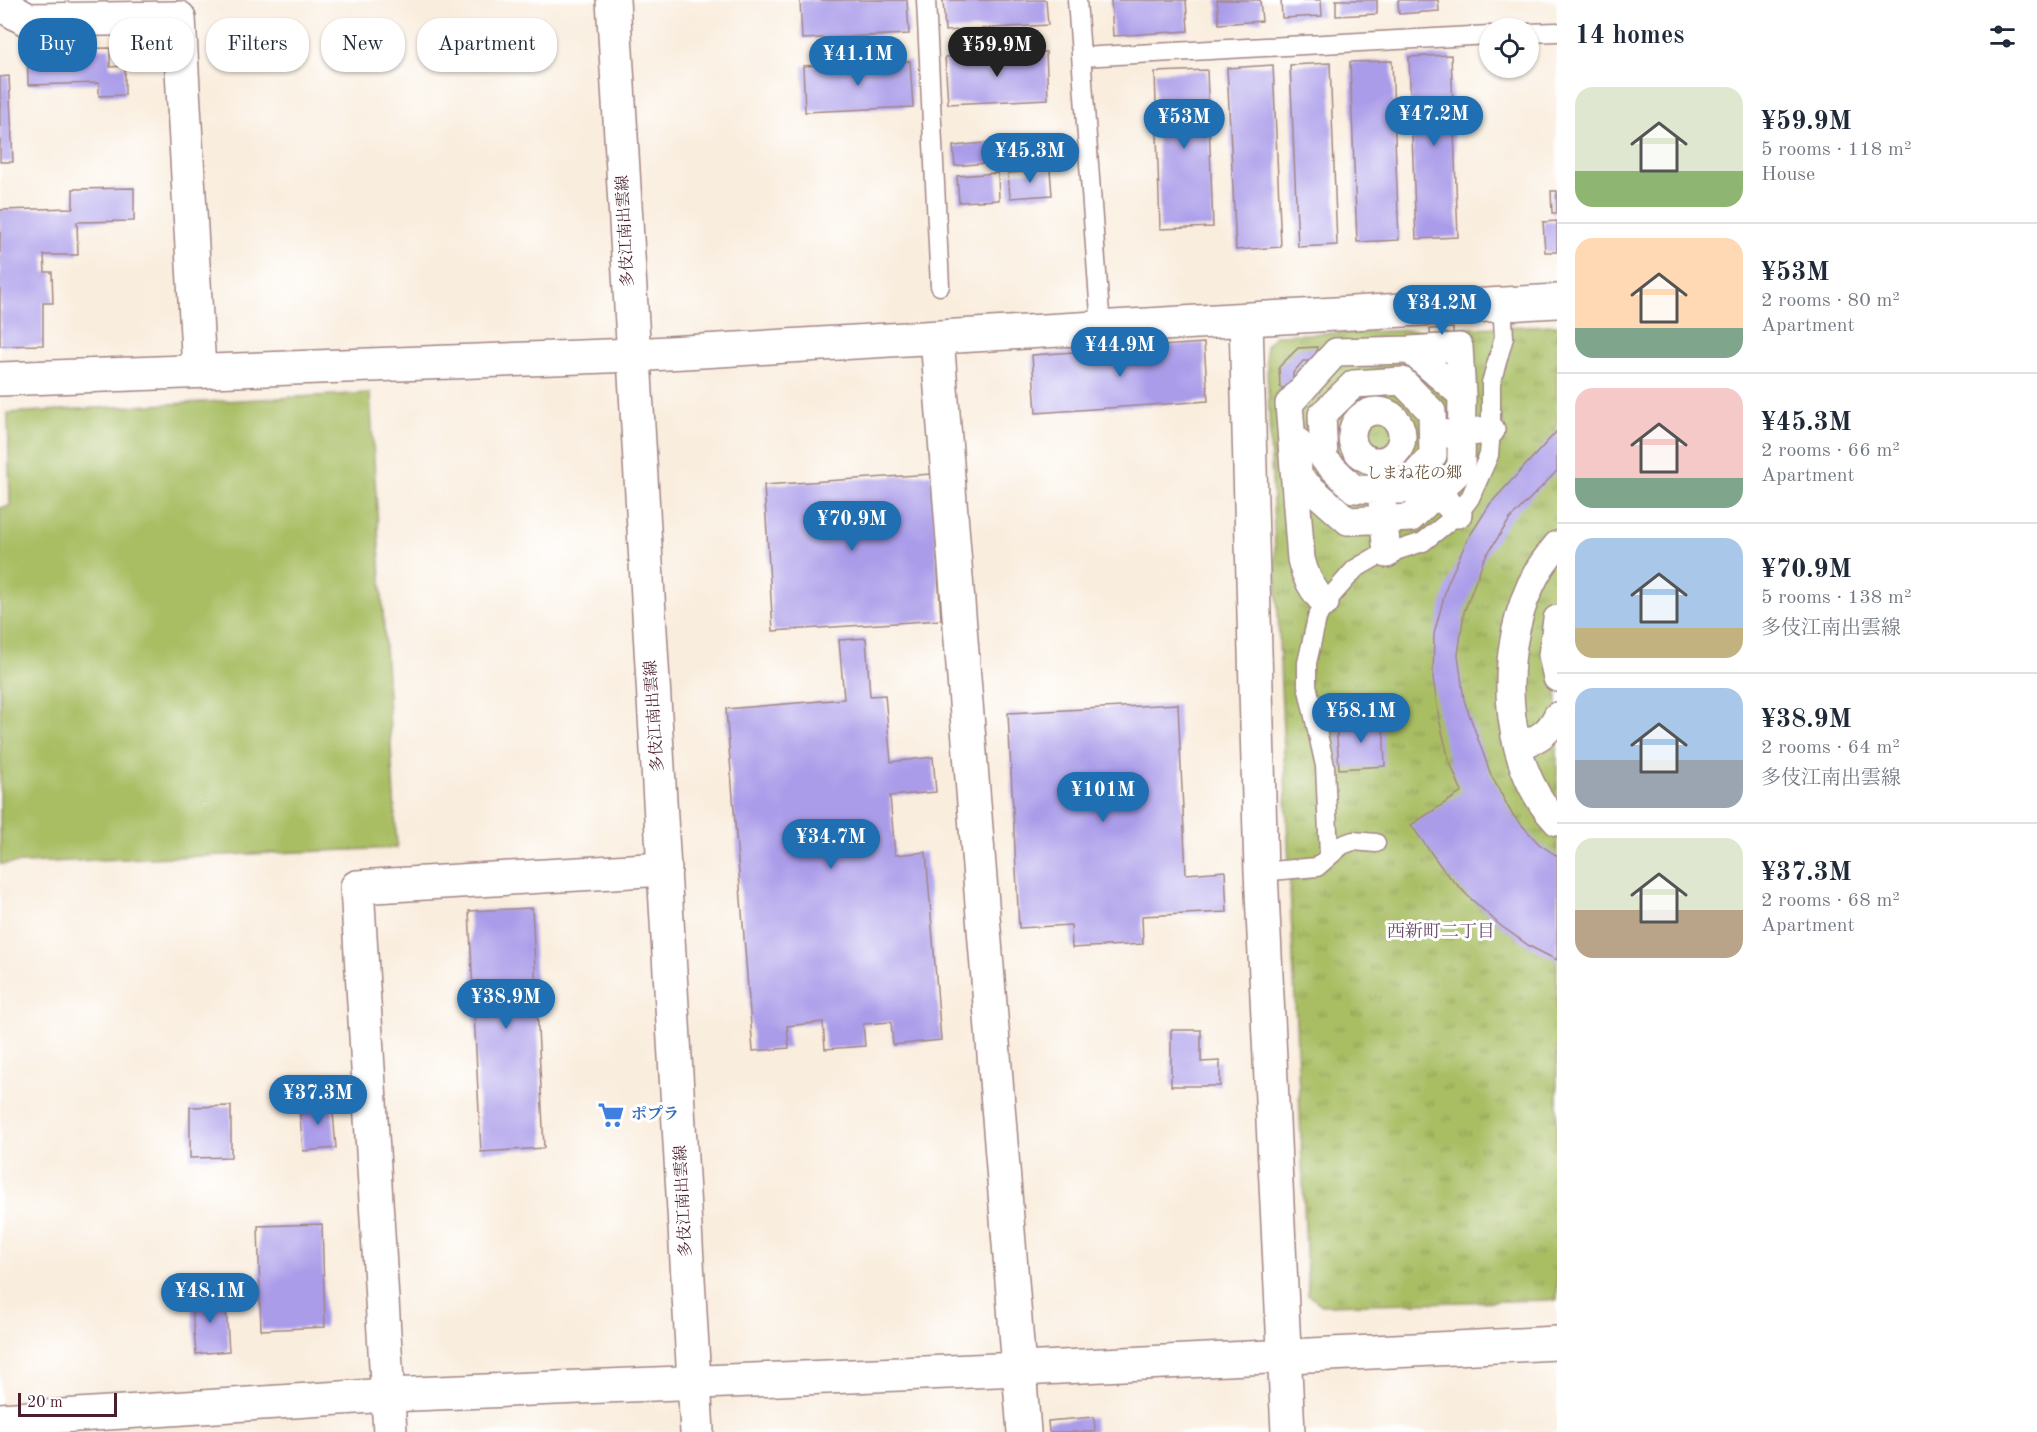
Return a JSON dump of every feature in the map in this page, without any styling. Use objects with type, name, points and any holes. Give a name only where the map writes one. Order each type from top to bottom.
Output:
[{"type":"street","name":"多伎江南出雲線","points":[[613,0],[697,1432]]},
{"type":"street","points":[[0,4],[28,20],[179,18],[199,370]]},
{"type":"street","points":[[0,379],[633,355],[1557,301]]},
{"type":"street","points":[[1246,320],[1261,872],[1288,1432]]},
{"type":"street","points":[[937,338],[1024,1432]]},
{"type":"street","points":[[1297,523],[1348,521],[1412,518],[1461,469],[1462,395],[1459,347],[1371,353],[1336,352],[1289,404],[1298,477],[1348,521]]},
{"type":"street","points":[[1410,350],[1462,395]]},
{"type":"street","points":[[1371,353],[1387,554]]},
{"type":"street","points":[[1321,497],[1438,373]]},
{"type":"street","points":[[1315,376],[1458,514]]},
{"type":"street","points":[[1402,381],[1432,412],[1433,455],[1402,490],[1354,489],[1324,459],[1322,415],[1354,384],[1373,382],[1402,381]]},
{"type":"street","points":[[1294,441],[1491,430]]},
{"type":"street","points":[[1294,441],[1297,523],[1304,574],[1325,603]]},
{"type":"street","points":[[1557,545],[1538,571],[1528,591],[1513,640],[1511,668],[1511,704],[1517,745],[1524,771],[1534,792],[1557,822]]},
{"type":"street","points":[[1557,619],[1552,655],[1557,678]]},
{"type":"street","points":[[1523,745],[1542,737],[1553,725],[1557,716]]},
{"type":"street","points":[[390,1432],[357,887],[665,869]]},
{"type":"street","points":[[0,1420],[388,1395],[1020,1369],[1557,1343]]},
{"type":"lane","points":[[926,0],[940,286]]},
{"type":"lane","points":[[1077,0],[1101,328]]},
{"type":"lane","points":[[1539,33],[1557,32]]},
{"type":"lane","points":[[1081,57],[1479,36]]},
{"type":"lane","points":[[1329,855],[1325,766],[1307,685],[1307,663],[1317,618],[1325,603],[1355,569],[1374,558],[1423,542],[1458,514],[1470,498],[1489,455],[1491,383],[1504,337],[1502,304]]},
{"type":"lane","points":[[1261,872],[1317,867],[1342,845],[1353,841],[1376,843]]},
{"type":"green space","name":"しまね花の郷","points":[[1557,325],[1557,1300],[1322,1305],[1308,1295],[1266,346],[1276,335]]},
{"type":"green space","points":[[370,393],[397,848],[0,864],[0,508],[10,506],[8,413]]},
{"type":"building","points":[[800,0],[907,0],[909,34],[802,39]]},
{"type":"building","points":[[943,0],[1046,0],[1048,25],[945,31]]},
{"type":"building","points":[[1111,0],[1186,0],[1188,31],[1113,36]]},
{"type":"building","points":[[1217,0],[1260,0],[1262,21],[1219,24]]},
{"type":"building","points":[[1281,0],[1321,0],[1322,16],[1282,18]]},
{"type":"building","points":[[1336,0],[1377,0],[1377,14],[1336,16]]},
{"type":"building","points":[[1398,0],[1438,0],[1439,11],[1399,14]]},
{"type":"building","points":[[97,48],[109,48],[109,72],[125,72],[125,95],[99,96],[99,83],[28,85],[28,72],[97,72]]},
{"type":"building","points":[[1046,52],[1048,99],[948,104],[945,57]]},
{"type":"building","points":[[1451,55],[1458,237],[1416,239],[1409,57]]},
{"type":"building","points":[[910,61],[913,107],[805,112],[803,66]]},
{"type":"building","points":[[1392,61],[1399,240],[1357,242],[1350,62]]},
{"type":"building","points":[[1330,63],[1337,245],[1298,247],[1290,65]]},
{"type":"building","points":[[1273,65],[1281,247],[1236,250],[1227,68]]},
{"type":"building","points":[[1207,70],[1213,227],[1160,229],[1155,72]]},
{"type":"building","points":[[9,76],[13,162],[0,162],[0,77]]},
{"type":"building","points":[[1049,138],[1051,160],[1007,163],[1007,141]]},
{"type":"building","points":[[996,142],[998,162],[955,166],[953,146]]},
{"type":"building","points":[[1050,170],[1052,195],[1010,198],[1008,173]]},
{"type":"building","points":[[998,173],[999,200],[959,202],[957,176]]},
{"type":"building","points":[[134,188],[134,221],[77,222],[78,255],[44,255],[45,272],[52,272],[53,303],[43,303],[43,345],[0,346],[0,210],[73,208],[73,189]]},
{"type":"building","points":[[1551,191],[1557,191],[1557,213],[1552,213]]},
{"type":"building","points":[[1557,221],[1557,252],[1545,252],[1543,222]]},
{"type":"building","points":[[1453,328],[1453,342],[1431,344],[1430,329]]},
{"type":"building","points":[[1204,343],[1208,401],[1036,413],[1032,355]]},
{"type":"building","points":[[1317,347],[1316,361],[1303,361],[1293,373],[1293,387],[1280,388],[1279,367],[1298,348]]},
{"type":"building","points":[[1557,431],[1557,471],[1510,519],[1484,559],[1464,612],[1458,655],[1464,700],[1491,775],[1512,814],[1539,844],[1557,856],[1557,960],[1531,947],[1501,926],[1469,897],[1445,872],[1411,825],[1462,792],[1449,760],[1439,719],[1433,678],[1434,634],[1447,585],[1467,540],[1490,504]]},
{"type":"building","points":[[932,474],[941,620],[773,631],[764,485]]},
{"type":"building","points":[[866,638],[870,696],[885,695],[891,762],[933,757],[936,792],[890,796],[895,855],[926,852],[941,1040],[893,1045],[891,1022],[863,1024],[865,1046],[825,1049],[823,1022],[787,1026],[789,1048],[753,1051],[726,709],[844,699],[839,640]]},
{"type":"building","points":[[1178,704],[1186,874],[1225,871],[1227,912],[1142,916],[1143,944],[1072,948],[1071,925],[1019,928],[1008,713]]},
{"type":"building","points":[[1383,719],[1385,766],[1339,769],[1336,721]]},
{"type":"building","points":[[532,908],[544,1148],[481,1152],[469,911]]},
{"type":"building","points":[[1171,1030],[1201,1030],[1201,1062],[1220,1061],[1220,1086],[1171,1086]]},
{"type":"building","points":[[332,1101],[336,1148],[303,1151],[299,1105]]},
{"type":"building","points":[[231,1106],[231,1157],[190,1158],[190,1107]]},
{"type":"building","points":[[322,1224],[325,1327],[261,1330],[258,1226]]},
{"type":"building","points":[[225,1294],[229,1351],[196,1354],[191,1296]]},
{"type":"building","points":[[1094,1417],[1095,1432],[1049,1432],[1048,1421]]},
{"type":"place","name":"ポプラ","points":[[611,1115]]},
{"type":"district","name":"西新町二丁目","points":[[1441,932]]}]
